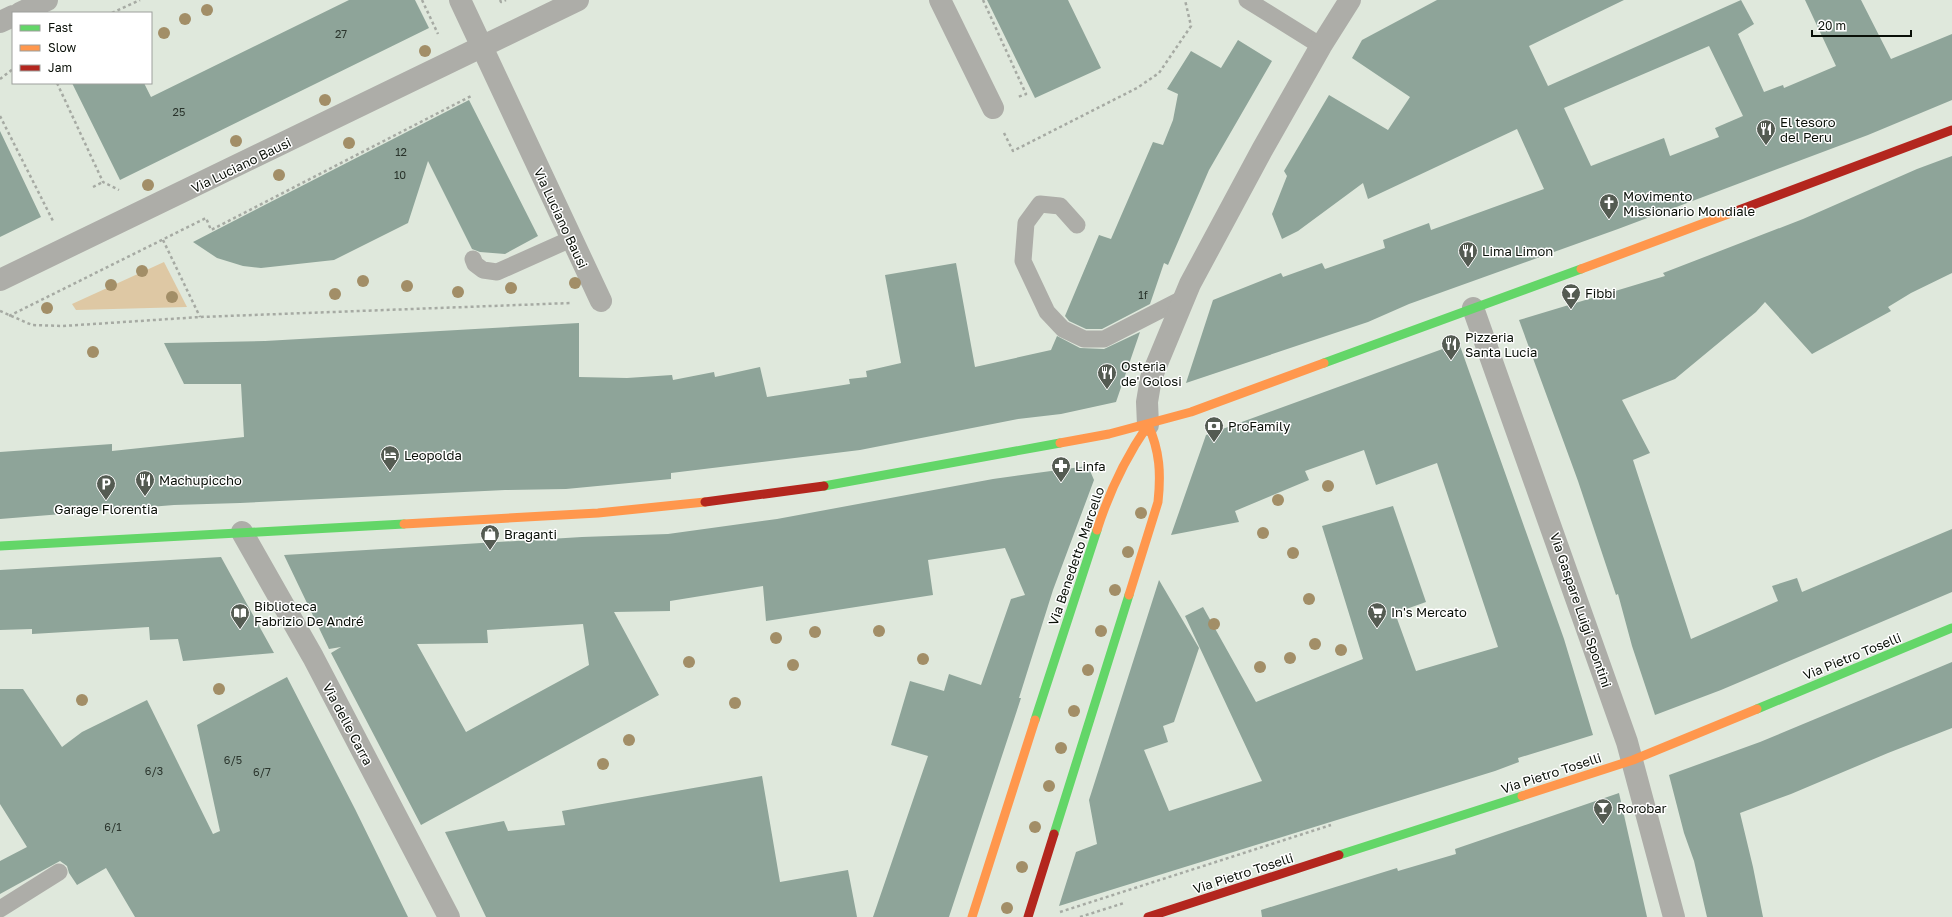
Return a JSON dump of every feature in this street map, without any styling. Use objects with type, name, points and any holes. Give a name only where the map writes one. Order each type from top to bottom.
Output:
[{"type":"main road","points":[[0,546],[598,513],[681,505],[813,488],[1109,434],[1191,412],[1878,159],[1952,130]]},
{"type":"main road","points":[[1028,917],[1158,502],[1161,483],[1159,460],[1156,442],[1148,424]]},
{"type":"main road","name":"Via Benedetto Marcello","points":[[972,917],[1102,513],[1116,478],[1132,448],[1148,424]]},
{"type":"main road","name":"Via Pietro Toselli","points":[[1148,917],[1633,760],[1952,628]]},
{"type":"street","points":[[22,12],[47,0]]},
{"type":"street","name":"Via Luciano Bausi","points":[[460,0],[481,48],[601,301]]},
{"type":"street","name":"Via Luciano Bausi","points":[[0,280],[578,0]]},
{"type":"street","points":[[940,0],[993,108]]},
{"type":"street","points":[[1148,424],[1147,402],[1152,378],[1184,298],[1262,150],[1321,46],[1350,0]]},
{"type":"street","points":[[0,22],[12,16]]},
{"type":"street","name":"Via Gaspare Luigi Spontini","points":[[1473,308],[1633,760],[1674,917]]},
{"type":"street","name":"Via delle Carra","points":[[242,532],[313,657],[449,917]]},
{"type":"lane","points":[[1247,0],[1321,46]]},
{"type":"lane","points":[[1077,225],[1060,206],[1040,204],[1026,223],[1023,261],[1047,312],[1063,329],[1084,339],[1104,339],[1184,298]]},
{"type":"lane","points":[[473,259],[475,264],[483,270],[497,272],[571,239]]},
{"type":"lane","points":[[0,909],[59,872]]},
{"type":"path","points":[[114,12],[140,0]]},
{"type":"path","points":[[422,0],[438,34]]},
{"type":"path","points":[[500,0],[501,2],[506,0]]},
{"type":"path","points":[[983,0],[1026,94],[993,108],[1013,151],[1137,88],[1159,73],[1191,26],[1185,0]]},
{"type":"path","points":[[0,79],[12,70]]},
{"type":"path","points":[[57,84],[103,182],[122,190]]},
{"type":"path","points":[[9,316],[206,218],[211,230],[474,95],[477,102]]},
{"type":"path","points":[[0,116],[53,221]]},
{"type":"path","points":[[93,187],[103,182]]},
{"type":"path","points":[[163,240],[200,317]]},
{"type":"path","points":[[0,311],[32,325],[63,326],[200,317],[574,303],[571,296]]},
{"type":"shaded area","points":[[164,262],[187,307],[76,310],[72,304]]},
{"type":"building","points":[[349,0],[415,0],[429,28],[120,180],[72,84],[144,84],[151,97]]},
{"type":"building","points":[[987,0],[1068,0],[1101,68],[1035,98]]},
{"type":"building","points":[[1437,0],[1624,0],[1529,46],[1548,86],[1741,0],[1754,24],[1738,34],[1764,92],[1783,85],[1784,88],[1836,66],[1805,0],[1861,0],[1891,59],[1952,34],[1952,100],[1868,135],[1618,229],[1409,304],[1368,322],[1186,383],[1213,300],[1281,273],[1283,277],[1322,263],[1325,269],[1385,248],[1383,240],[1429,223],[1431,230],[1544,189],[1517,129],[1368,199],[1363,183],[1298,231],[1282,239],[1272,214],[1287,176],[1284,171],[1329,95],[1388,130],[1410,97],[1352,58],[1362,40]],"holes":[[[1709,46],[1743,116],[1715,128],[1719,137],[1670,156],[1664,138],[1591,166],[1564,108]]]},
{"type":"building","points":[[1238,40],[1272,61],[1209,170],[1168,265],[1164,263],[1150,304],[1102,329],[1086,329],[1069,321],[1065,316],[1099,235],[1111,239],[1153,142],[1163,145],[1173,120],[1178,94],[1167,89],[1191,51],[1221,68]]},
{"type":"building","points":[[469,100],[538,236],[505,254],[480,252],[472,249],[428,161],[408,223],[334,260],[261,268],[243,266],[217,258],[193,242]]},
{"type":"building","points":[[0,131],[41,217],[0,237]]},
{"type":"building","points":[[1952,156],[1952,273],[1911,293],[1888,307],[1891,311],[1812,354],[1765,302],[1756,312],[1675,379],[1622,400],[1650,453],[1633,460],[1691,639],[1778,601],[1772,586],[1797,578],[1802,592],[1952,529],[1952,592],[1721,690],[1655,715],[1632,646],[1618,594],[1616,595],[1578,481],[1519,320],[1665,276],[1663,273],[1803,219],[1917,169]]},
{"type":"building","points":[[956,263],[975,367],[1051,350],[1057,336],[1080,348],[1104,349],[1140,332],[1116,402],[1061,414],[1018,419],[860,450],[671,473],[671,479],[566,489],[505,490],[174,505],[0,519],[0,452],[112,444],[112,451],[244,437],[241,384],[184,384],[164,343],[265,341],[579,323],[579,377],[627,378],[672,375],[673,380],[714,372],[715,377],[760,367],[767,397],[850,384],[849,379],[867,377],[866,371],[901,363],[885,275]]},
{"type":"building","points":[[1459,343],[1564,639],[1593,735],[1518,758],[1519,762],[1495,771],[1059,906],[1076,852],[1097,844],[1089,800],[1159,580],[1199,648],[1174,722],[1163,726],[1168,742],[1144,750],[1169,811],[1262,781],[1185,616],[1203,607],[1256,702],[1363,659],[1322,526],[1393,506],[1426,602],[1395,613],[1416,671],[1498,647],[1437,463],[1376,485],[1364,450],[1305,471],[1309,480],[1235,511],[1239,522],[1171,535],[1206,435]]},
{"type":"building","points":[[1088,466],[1094,480],[1053,590],[1019,698],[1021,698],[949,917],[873,917],[928,756],[891,745],[910,681],[944,691],[949,674],[981,685],[1011,599],[1025,595],[1005,548],[928,560],[933,595],[766,621],[763,586],[670,601],[670,611],[614,612],[659,695],[421,825],[331,653],[341,647],[329,649],[284,555],[582,537],[668,534],[777,519],[993,479]],"holes":[[[583,624],[589,665],[466,732],[417,644],[488,643],[487,630]]]},
{"type":"building","points":[[221,557],[274,653],[183,661],[178,639],[150,640],[149,627],[32,634],[32,629],[0,630],[0,570]]},
{"type":"building","points":[[1952,662],[1952,728],[1791,794],[1740,813],[1763,917],[1707,917],[1694,861],[1684,833],[1669,775],[1760,742]]},
{"type":"building","points":[[287,677],[355,809],[408,917],[135,917],[106,868],[77,885],[69,873],[67,866],[60,861],[0,894],[0,861],[27,847],[0,804],[0,689],[23,689],[62,747],[82,732],[147,700],[213,834],[220,831],[197,725]]},
{"type":"building","points":[[762,776],[780,882],[848,870],[857,917],[486,917],[445,832],[504,821],[508,831],[565,825],[562,811]]},
{"type":"building","points":[[1619,793],[1647,917],[1262,917],[1261,910],[1397,868],[1398,871],[1456,854],[1455,849]]},
{"type":"traffic: fast","points":[[1324,363],[1581,269]]},
{"type":"traffic: fast","points":[[824,486],[1060,443]]},
{"type":"traffic: fast","points":[[0,546],[404,524]]},
{"type":"traffic: fast","points":[[1035,720],[1097,530]]},
{"type":"traffic: fast","points":[[1054,834],[1129,595]]},
{"type":"traffic: fast","points":[[1757,709],[1952,628]]},
{"type":"traffic: fast","points":[[1339,855],[1522,796]]},
{"type":"traffic: slow","points":[[1581,269],[1739,210]]},
{"type":"traffic: slow","points":[[1060,443],[1109,434],[1191,412],[1324,363]]},
{"type":"traffic: slow","points":[[1097,530],[1119,475],[1132,450],[1148,425],[1155,444],[1159,463],[1158,502],[1129,595]]},
{"type":"traffic: slow","points":[[404,524],[598,513],[705,502]]},
{"type":"traffic: slow","points":[[1522,796],[1633,760],[1757,709]]},
{"type":"traffic: slow","points":[[972,917],[1035,720]]},
{"type":"traffic: jam","points":[[1739,210],[1952,130]]},
{"type":"traffic: jam","points":[[705,502],[824,486]]},
{"type":"traffic: jam","points":[[1028,917],[1054,834]]},
{"type":"traffic: jam","points":[[1148,917],[1339,855]]},
{"type":"place","name":"El tesoro del Peru","points":[[1766,146]]},
{"type":"place","name":"Movimento Missionario Mondiale","points":[[1609,220]]},
{"type":"place","name":"Lima Limon","points":[[1468,268]]},
{"type":"place","name":"Fibbi","points":[[1571,310]]},
{"type":"place","name":"Pizzeria Santa Lucia","points":[[1451,361]]},
{"type":"place","name":"Osteria de' Golosi","points":[[1107,390]]},
{"type":"place","name":"ProFamily","points":[[1214,443]]},
{"type":"place","name":"Leopolda","points":[[390,472]]},
{"type":"place","name":"Linfa","points":[[1061,483]]},
{"type":"place","name":"Machupiccho","points":[[145,497]]},
{"type":"place","name":"Garage Florentia","points":[[106,501]]},
{"type":"place","name":"Braganti","points":[[490,551]]},
{"type":"place","name":"In's Mercato","points":[[1377,629]]},
{"type":"place","name":"Biblioteca Fabrizio De André","points":[[240,630]]},
{"type":"place","name":"Rorobar","points":[[1603,825]]}]
